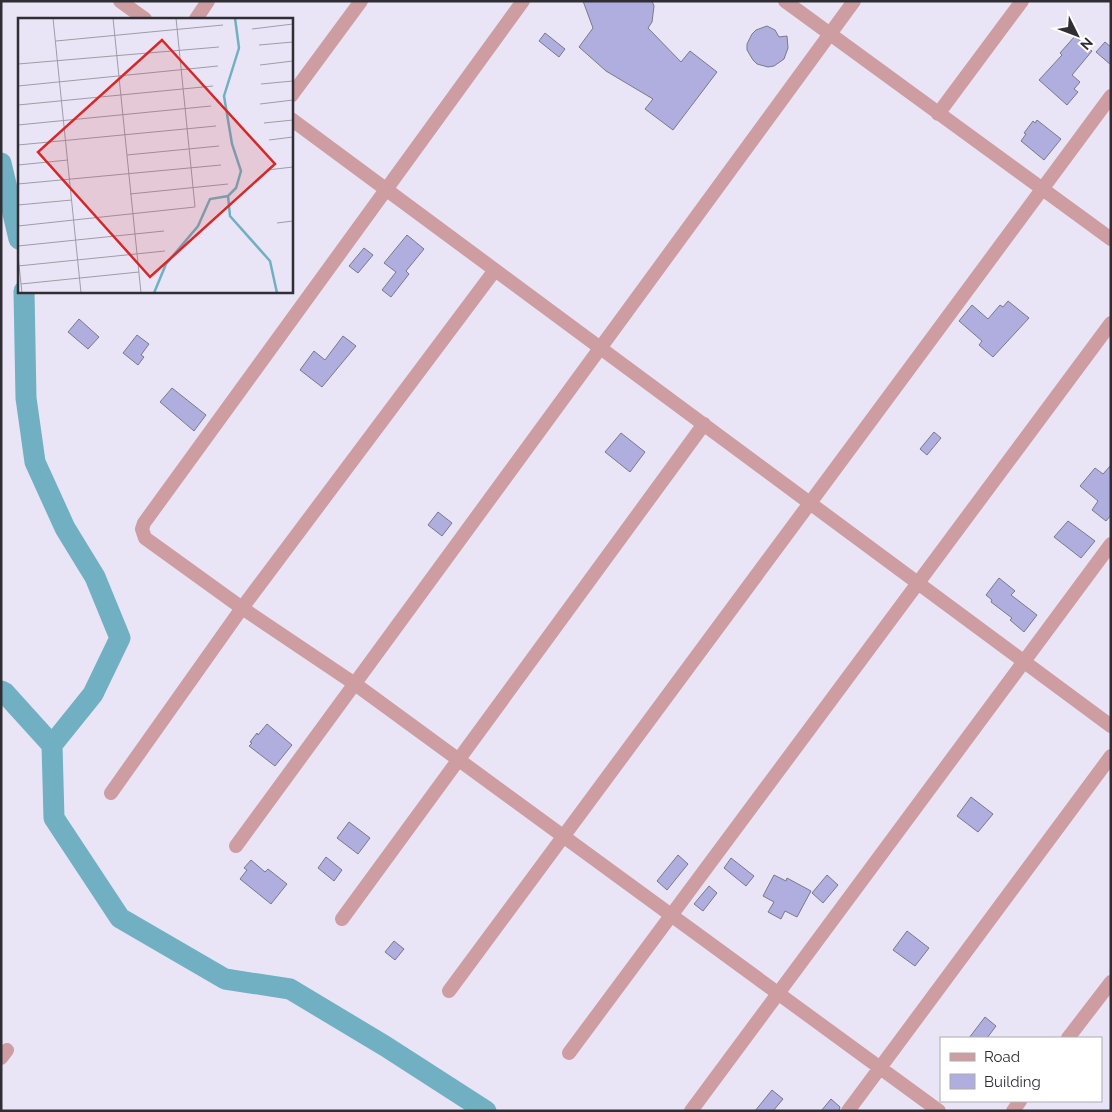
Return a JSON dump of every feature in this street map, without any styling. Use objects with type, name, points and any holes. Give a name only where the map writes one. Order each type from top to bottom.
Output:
[{"type":"street","points":[[120,1],[145,18]]},
{"type":"street","points":[[197,18],[208,1]]},
{"type":"street","points":[[292,95],[360,1]]},
{"type":"street","points":[[523,1],[144,523],[142,529],[145,538],[242,608],[355,684],[939,1111]]},
{"type":"street","points":[[785,1],[1111,239]]},
{"type":"street","points":[[236,846],[854,1]]},
{"type":"street","points":[[938,114],[1022,1]]},
{"type":"street","points":[[448,990],[1111,96]]},
{"type":"street","points":[[292,120],[1111,726]]},
{"type":"street","points":[[111,793],[242,608],[495,270]]},
{"type":"street","points":[[569,1053],[1111,323]]},
{"type":"street","points":[[342,918],[704,424]]},
{"type":"street","points":[[691,1111],[1111,544]]},
{"type":"street","points":[[848,1111],[1111,756]]},
{"type":"street","points":[[1069,1037],[1111,982]]},
{"type":"building","points":[[583,1],[652,1],[654,6],[652,22],[648,28],[681,62],[690,51],[717,72],[673,130],[645,109],[653,99],[606,71],[579,47],[593,28]]},
{"type":"building","points":[[767,26],[775,30],[779,37],[787,36],[788,48],[784,59],[774,66],[768,67],[757,64],[747,50],[747,44],[752,34],[756,30]]},
{"type":"building","points":[[545,33],[565,49],[559,57],[539,41]]},
{"type":"building","points":[[1075,36],[1092,51],[1072,75],[1080,82],[1074,89],[1078,92],[1067,105],[1039,80],[1062,55],[1060,53]]},
{"type":"building","points":[[1105,42],[1111,47],[1111,65],[1096,52]]},
{"type":"building","points":[[1037,120],[1061,139],[1044,160],[1021,141],[1026,134],[1024,133],[1033,121],[1035,123]]},
{"type":"building","points":[[407,235],[424,249],[406,271],[409,274],[391,297],[382,290],[396,272],[384,263]]},
{"type":"building","points":[[364,248],[373,255],[358,273],[349,266]]},
{"type":"building","points":[[1008,301],[1029,318],[993,357],[979,345],[982,341],[959,321],[972,305],[988,319],[1000,305],[1003,307]]},
{"type":"building","points":[[79,319],[99,337],[88,349],[68,332]]},
{"type":"building","points":[[137,335],[149,344],[141,355],[144,357],[138,365],[123,353]]},
{"type":"building","points":[[343,336],[356,346],[322,387],[300,370],[314,351],[325,360]]},
{"type":"building","points":[[172,388],[206,415],[194,431],[160,402]]},
{"type":"building","points":[[934,432],[941,438],[927,455],[920,449]]},
{"type":"building","points":[[621,433],[645,452],[630,472],[605,452]]},
{"type":"building","points":[[1111,465],[1111,515],[1106,521],[1092,510],[1098,501],[1080,486],[1095,468],[1103,474]]},
{"type":"building","points":[[438,512],[452,523],[442,536],[428,525]]},
{"type":"building","points":[[1068,521],[1095,541],[1081,558],[1054,537]]},
{"type":"building","points":[[999,578],[1015,591],[1011,595],[1037,615],[1024,632],[1010,620],[1012,618],[991,602],[992,600],[986,595]]},
{"type":"building","points":[[267,724],[292,745],[275,766],[249,746],[257,733],[258,735]]},
{"type":"building","points":[[971,797],[993,814],[978,832],[957,816]]},
{"type":"building","points":[[349,822],[370,838],[358,854],[337,838]]},
{"type":"building","points":[[678,855],[688,864],[667,890],[657,881]]},
{"type":"building","points":[[326,857],[342,870],[334,881],[318,868]]},
{"type":"building","points":[[731,858],[754,876],[746,886],[724,868]]},
{"type":"building","points":[[251,860],[265,872],[268,869],[287,884],[271,904],[240,879],[247,870],[244,868]]},
{"type":"building","points":[[774,875],[786,881],[787,878],[811,891],[797,917],[785,911],[781,919],[768,912],[774,902],[763,896]]},
{"type":"building","points":[[827,875],[838,885],[823,903],[812,893]]},
{"type":"building","points":[[709,886],[717,893],[703,911],[694,904]]},
{"type":"building","points":[[907,931],[929,948],[915,966],[893,950]]},
{"type":"building","points":[[394,941],[404,949],[395,960],[385,952]]},
{"type":"building","points":[[985,1017],[996,1026],[988,1037],[970,1037]]},
{"type":"building","points":[[772,1090],[783,1099],[773,1111],[755,1111]]},
{"type":"building","points":[[831,1099],[840,1107],[839,1111],[821,1111]]},
{"type":"waterway","points":[[1,163],[18,235]]},
{"type":"waterway","points":[[24,292],[26,398],[35,462],[65,528],[95,577],[120,638],[93,694],[52,745],[54,818],[120,918],[225,979],[290,989],[385,1046],[486,1111]]},
{"type":"waterway","points":[[1,691],[5,693],[52,745]]}]
